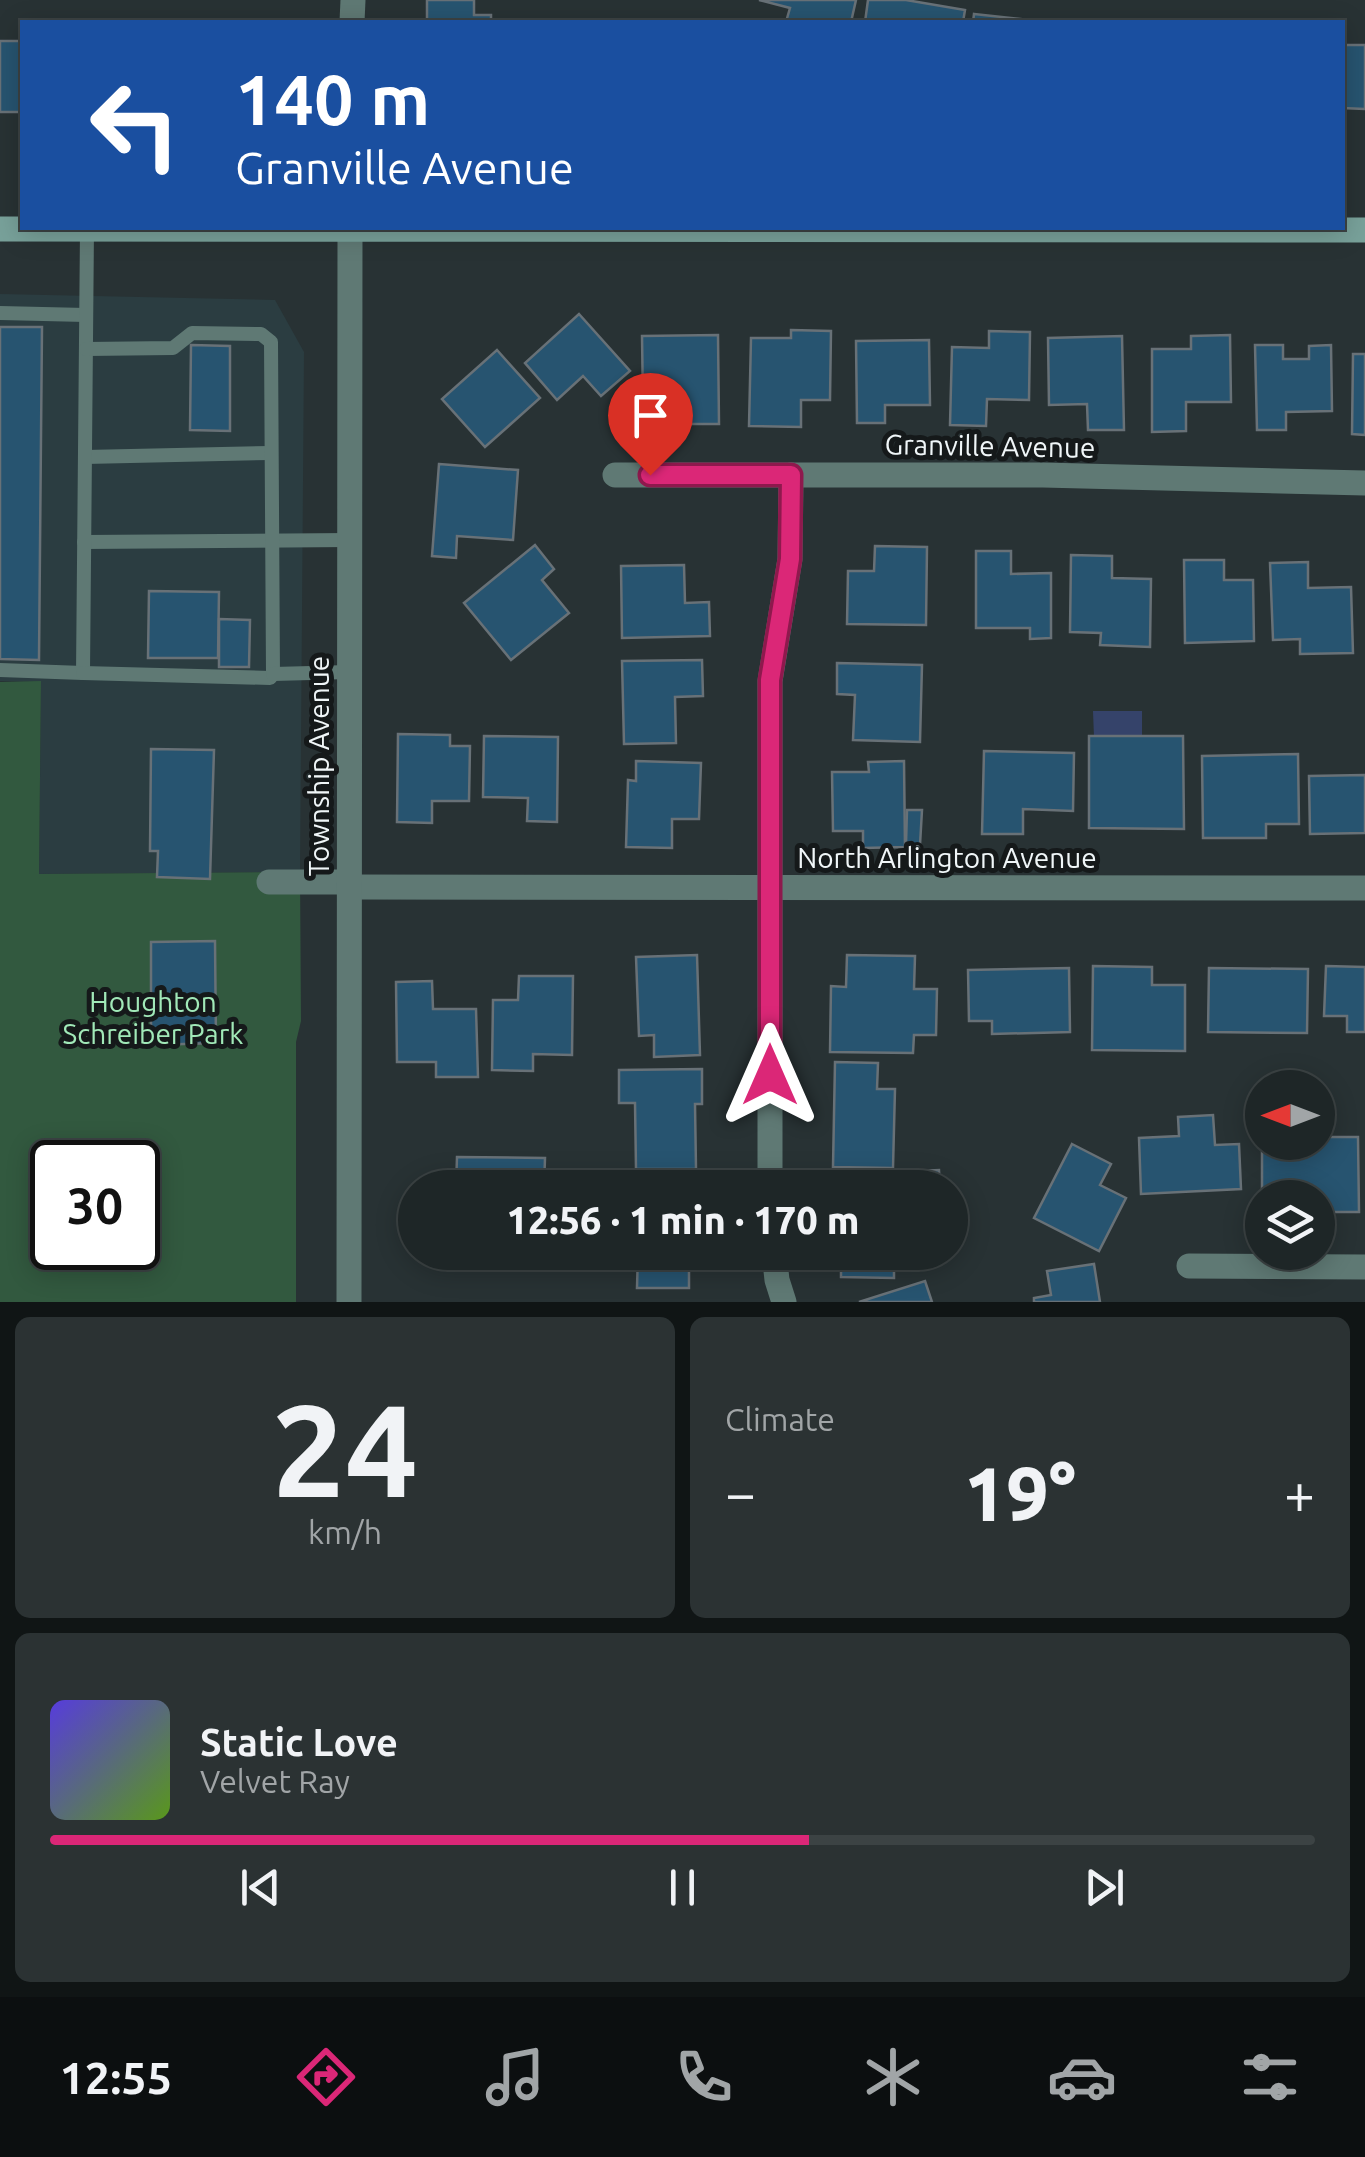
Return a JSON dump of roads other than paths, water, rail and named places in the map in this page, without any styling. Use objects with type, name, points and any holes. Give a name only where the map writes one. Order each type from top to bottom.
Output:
[{"type":"street","points":[[0,230],[88,230]]},
{"type":"street","name":"Township Avenue","points":[[349,1302],[350,230]]},
{"type":"street","name":"Granville Avenue","points":[[615,475],[1043,475],[1365,483]]},
{"type":"street","points":[[770,1170],[770,680],[790,559],[791,475]]},
{"type":"street","name":"North Arlington Avenue","points":[[269,882],[770,888],[1365,888]]},
{"type":"street","points":[[1190,1266],[1365,1266]]},
{"type":"street","points":[[776,1270],[784,1302]]},
{"type":"lane","points":[[83,673],[88,230]]},
{"type":"lane","points":[[0,313],[86,315]]},
{"type":"lane","points":[[86,349],[173,348],[192,333],[261,334],[271,342],[273,674]]},
{"type":"lane","points":[[85,457],[270,453]]},
{"type":"lane","points":[[84,542],[350,540]]},
{"type":"lane","points":[[0,670],[270,678],[273,674],[349,672]]},
{"type":"water","points":[[1093,711],[1142,711],[1142,736],[1094,737]]},
{"type":"park label","name":"Houghton Schreiber Park","points":[[153,1018]]}]
